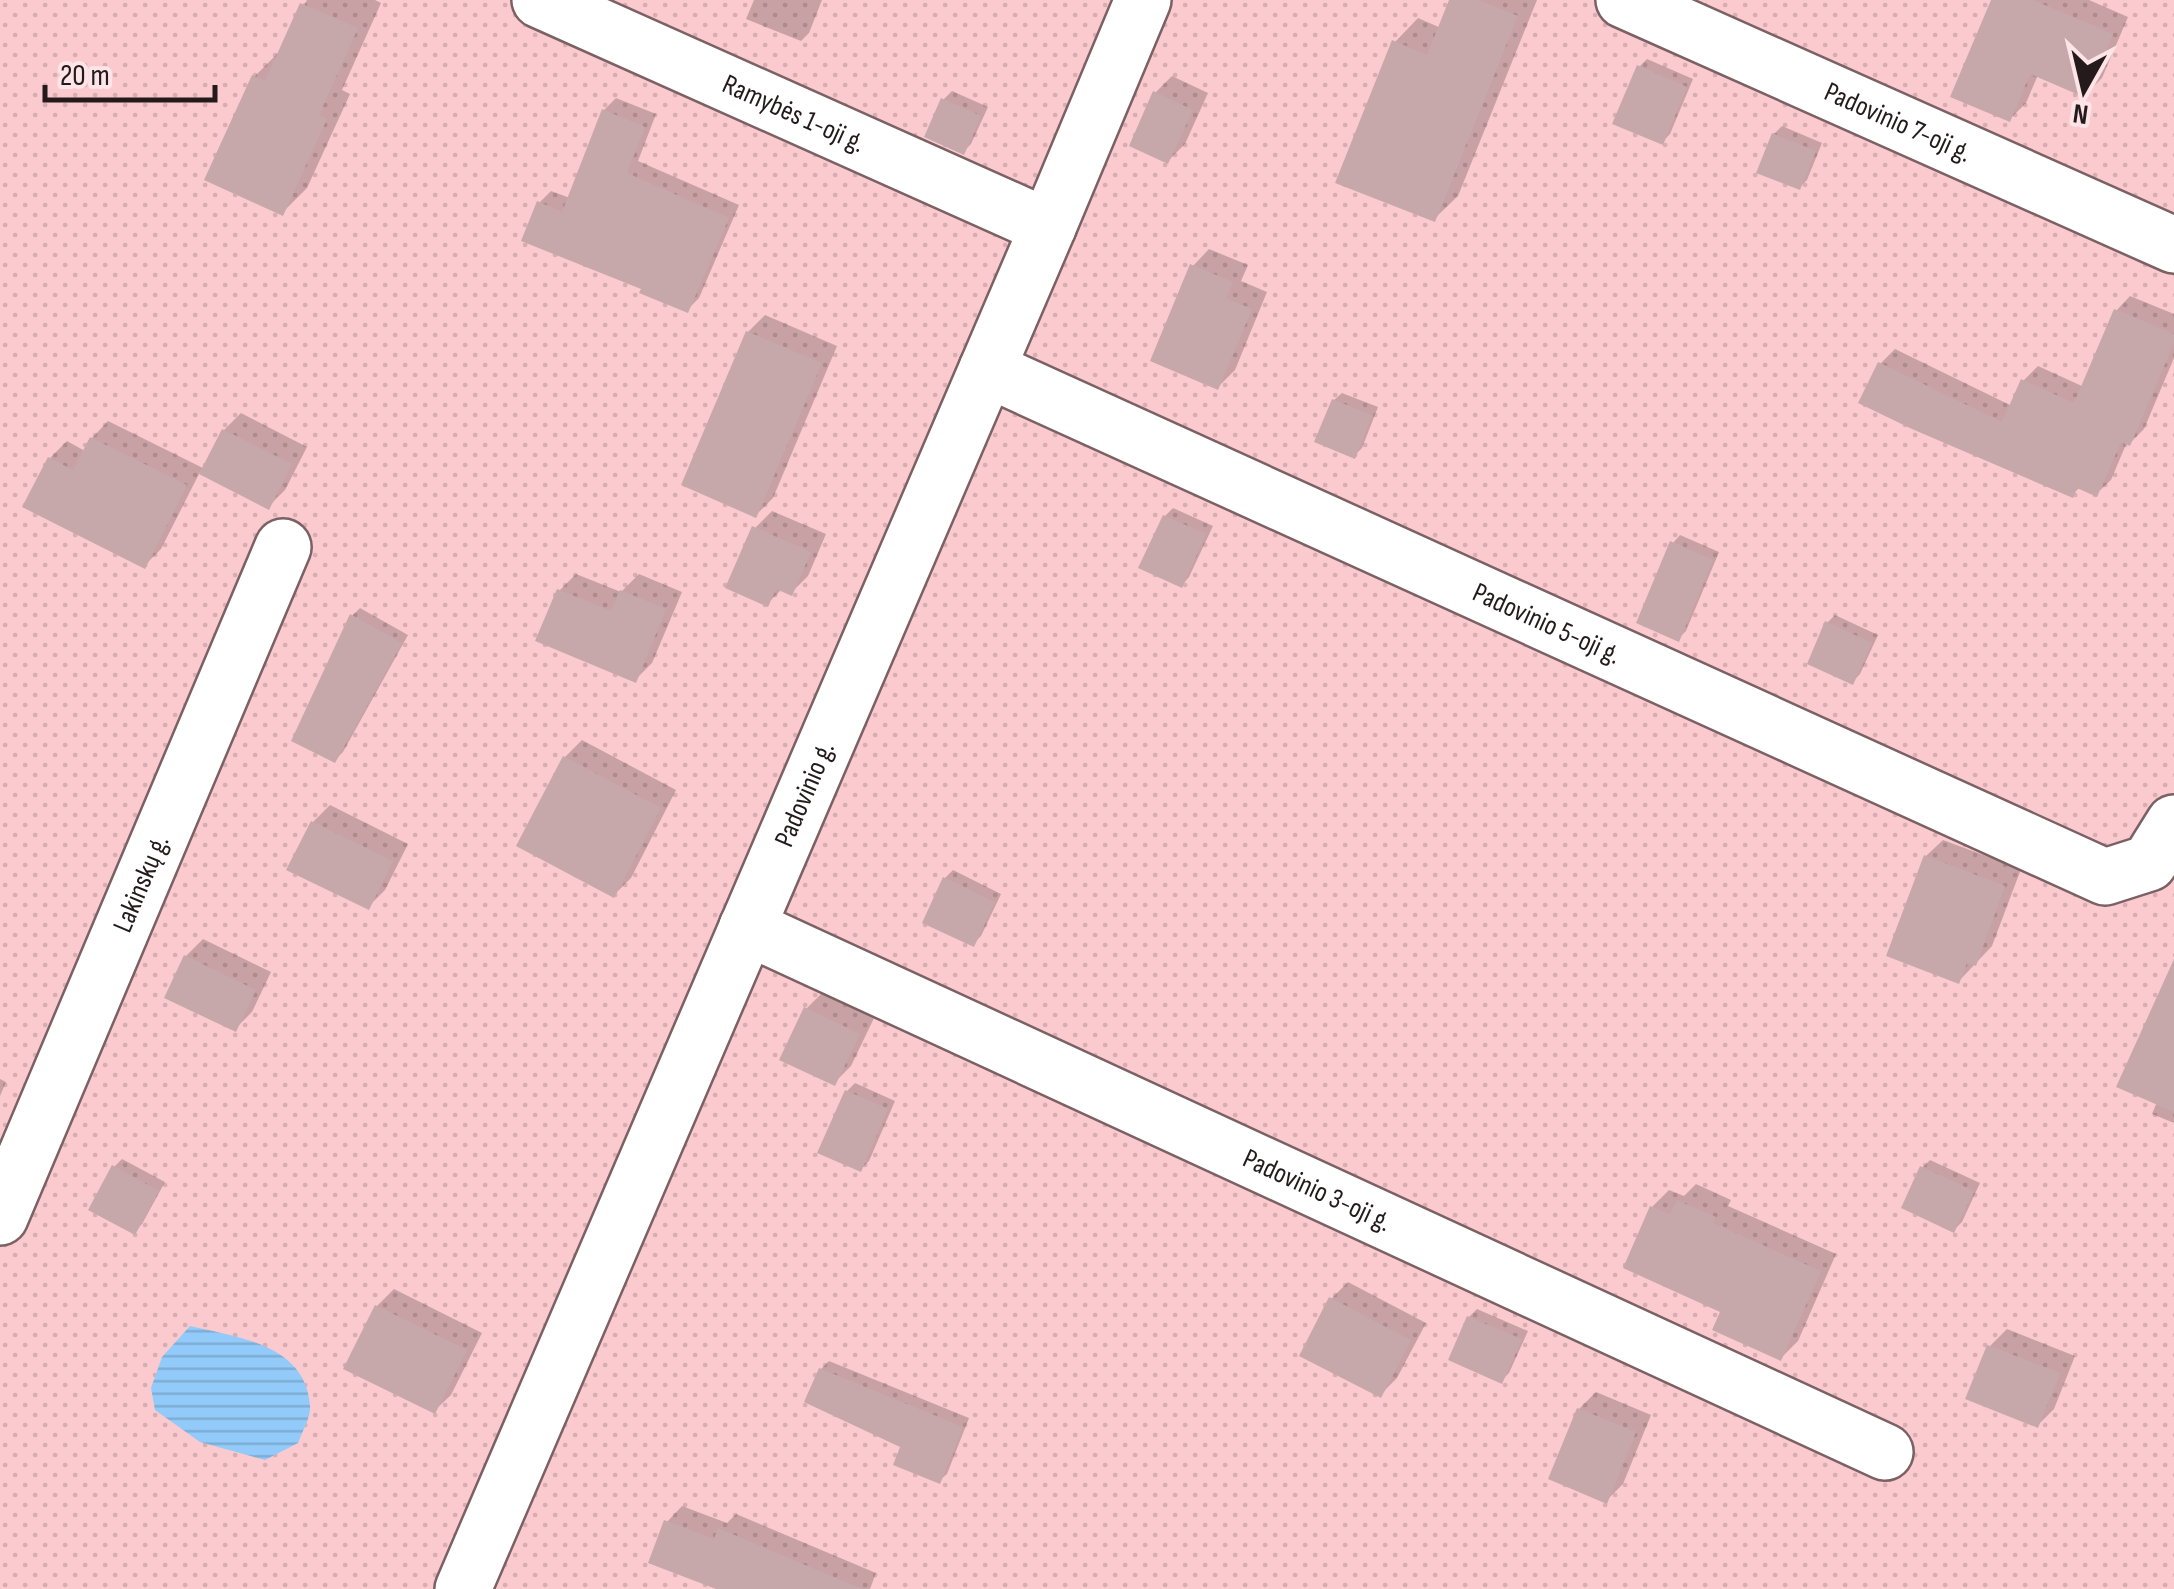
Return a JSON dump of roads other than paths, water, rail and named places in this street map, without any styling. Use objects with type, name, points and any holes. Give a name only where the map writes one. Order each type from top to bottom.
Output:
[{"type":"street","name":"Ramybės 1-oji g.","points":[[540,0],[1048,227]]},
{"type":"street","name":"Padovinio g.","points":[[462,1589],[988,369],[1142,0]]},
{"type":"street","name":"Padovinio 7-oji g.","points":[[1624,0],[2174,245]]},
{"type":"street","name":"Padovinio 5-oji g.","points":[[988,369],[2105,877],[2148,863],[2174,823]]},
{"type":"street","name":"Lakinskų g.","points":[[0,1218],[284,547]]},
{"type":"street","name":"Padovinio 3-oji g.","points":[[747,927],[1885,1452]]},
{"type":"water","points":[[190,1326],[266,1347],[296,1369],[306,1385],[310,1406],[298,1443],[265,1460],[200,1442],[155,1410],[151,1388],[162,1357]]}]
